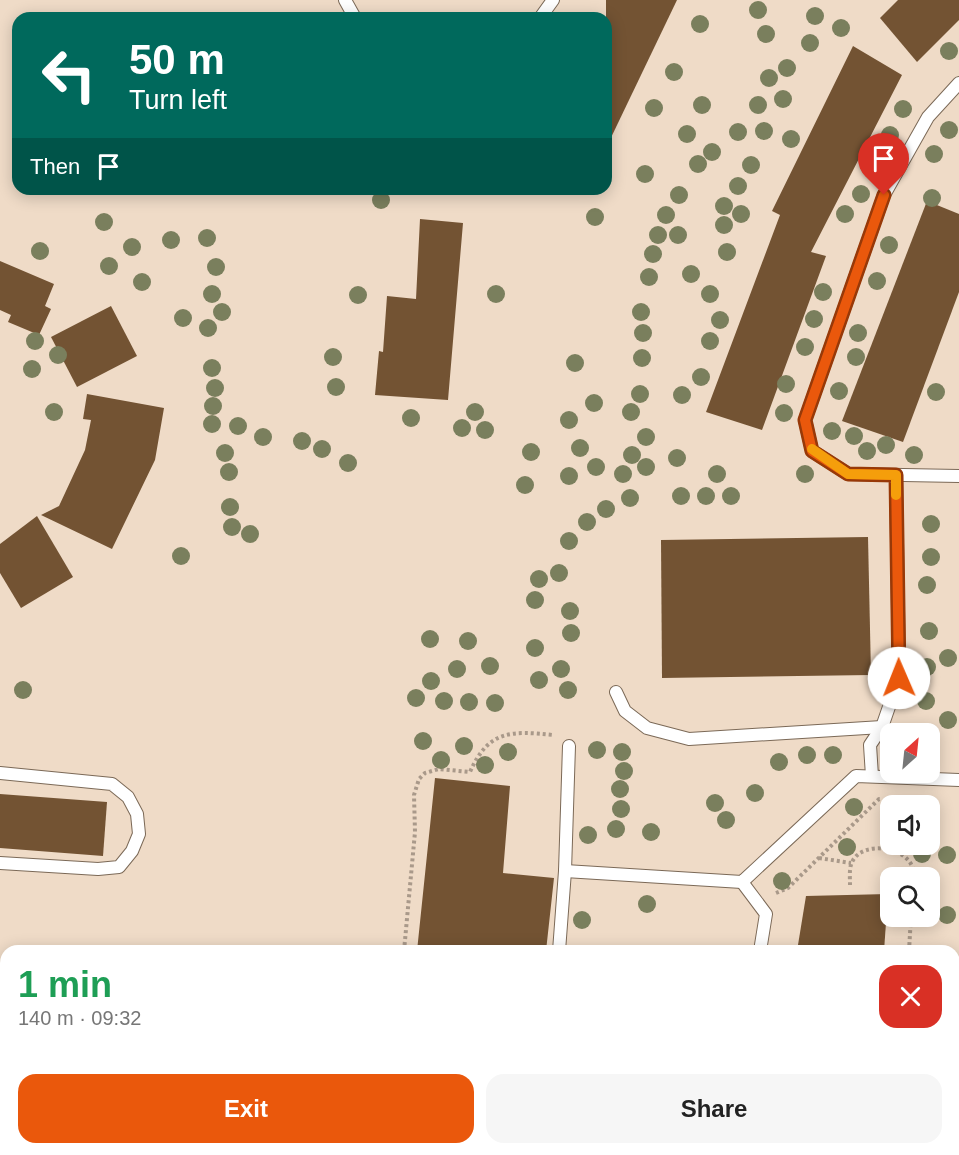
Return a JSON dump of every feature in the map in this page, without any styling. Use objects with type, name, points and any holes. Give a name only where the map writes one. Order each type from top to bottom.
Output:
[{"type":"lane","points":[[959,83],[928,117],[884,195],[805,420],[812,451],[848,474],[959,476]]},
{"type":"lane","points":[[883,723],[899,678],[896,475]]},
{"type":"lane","points":[[616,692],[626,711],[647,728],[689,739],[880,727]]},
{"type":"lane","points":[[872,776],[870,745],[880,730]]},
{"type":"lane","points":[[559,945],[565,872],[569,746]]},
{"type":"lane","points":[[0,773],[112,784],[128,797],[137,814],[139,834],[132,851],[119,867],[98,869],[0,863]]},
{"type":"lane","points":[[565,872],[742,882],[856,776],[959,780]]},
{"type":"lane","points":[[742,882],[766,914],[761,945]]},
{"type":"path","points":[[405,945],[415,832],[414,795],[418,779],[425,773],[439,769],[470,772],[476,758],[500,736],[519,732],[571,736],[569,746]]},
{"type":"path","points":[[776,893],[788,888],[880,799]]},
{"type":"path","points":[[850,885],[851,863],[857,854],[868,849],[883,849],[901,853],[910,859],[913,867]]},
{"type":"path","points":[[819,858],[851,863]]},
{"type":"path","points":[[909,945],[910,927]]},
{"type":"building","points":[[606,0],[677,0],[612,135],[612,12],[606,12]]},
{"type":"building","points":[[898,0],[959,0],[959,20],[917,62],[880,18]]},
{"type":"building","points":[[853,46],[902,75],[811,252],[826,256],[762,430],[706,412],[780,215],[772,211]]},
{"type":"building","points":[[927,201],[959,214],[959,292],[903,442],[842,421]]},
{"type":"building","points":[[420,219],[463,223],[448,400],[375,395],[379,351],[383,352],[387,296],[416,299]]},
{"type":"building","points":[[0,261],[54,284],[45,306],[51,309],[39,335],[8,322],[11,315],[0,310]]},
{"type":"building","points":[[111,306],[137,356],[77,387],[51,337]]},
{"type":"building","points":[[87,394],[164,408],[155,460],[112,549],[41,515],[59,506],[85,450],[91,420],[83,419]]},
{"type":"building","points":[[37,516],[73,577],[21,608],[0,573],[0,544]]},
{"type":"building","points":[[868,537],[871,675],[662,678],[661,540]]},
{"type":"building","points":[[435,778],[510,786],[503,873],[554,878],[547,945],[418,945]]},
{"type":"building","points":[[0,794],[107,802],[103,856],[0,848]]},
{"type":"building","points":[[880,894],[880,927],[886,927],[884,945],[798,945],[806,896]]},
{"type":"slow traffic","points":[[812,449],[848,474],[896,475],[896,495]]},
{"type":"route","points":[[884,195],[805,420],[812,451],[848,474],[896,475],[899,678]]}]
